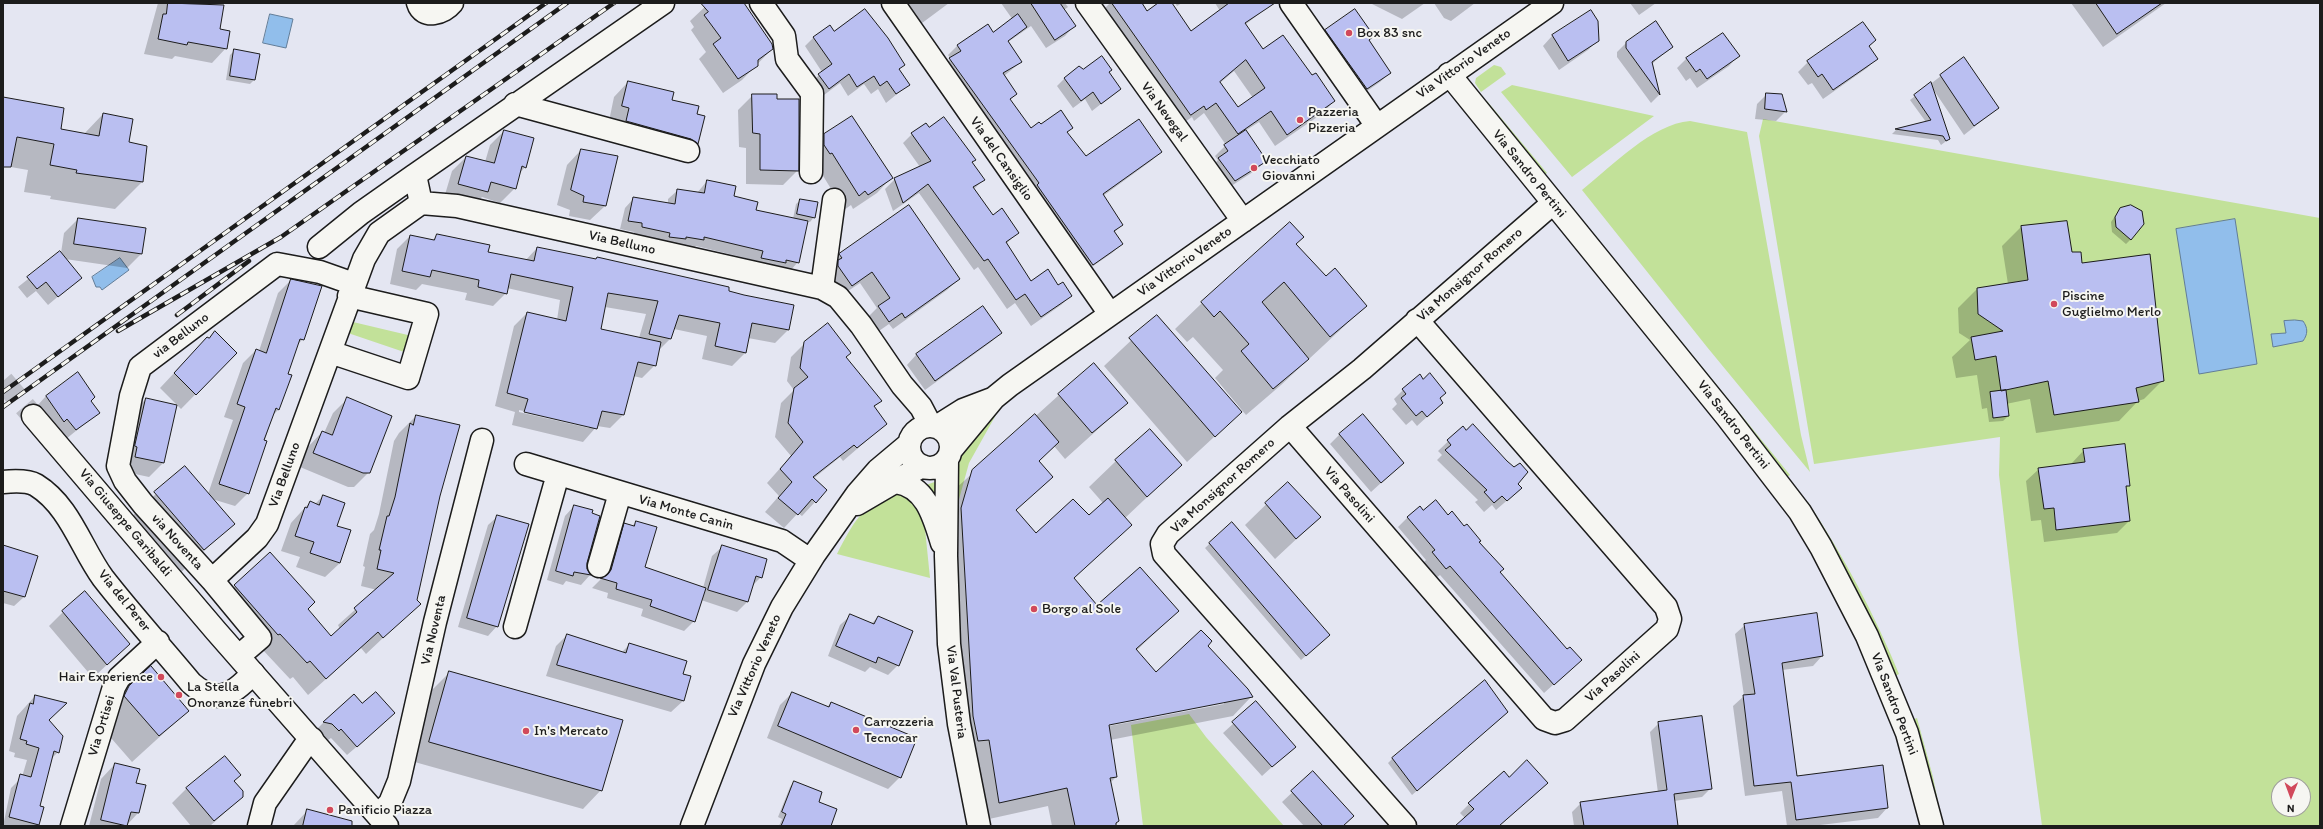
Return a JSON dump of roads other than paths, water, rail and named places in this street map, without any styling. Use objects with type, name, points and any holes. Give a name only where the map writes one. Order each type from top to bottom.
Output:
[{"type":"street","points":[[418,3],[423,10],[432,14],[440,13],[452,3]]},
{"type":"street","points":[[319,247],[361,213],[515,104],[663,3]]},
{"type":"street","points":[[761,3],[784,36],[787,59],[812,93],[811,172]]},
{"type":"street","name":"Via del Cansiglio","points":[[893,3],[1110,314]]},
{"type":"street","name":"Via Nevegal","points":[[1087,3],[1242,221]]},
{"type":"street","points":[[1291,3],[1378,126]]},
{"type":"street","name":"Via Vittorio Veneto","points":[[692,826],[754,664],[782,607],[810,560],[857,494],[878,470],[922,433],[963,410],[994,398],[1110,314],[1378,126],[1448,74],[1552,3]]},
{"type":"street","name":"Via Sandro Pertini","points":[[1448,74],[1745,439],[1784,490],[1821,546],[1867,636],[1896,706],[1913,753],[1932,826]]},
{"type":"street","points":[[515,104],[688,151]]},
{"type":"street","points":[[415,175],[421,203]]},
{"type":"street","points":[[822,288],[834,200]]},
{"type":"street","name":"Via Belluno","points":[[212,580],[257,538],[267,524],[351,290],[364,259],[379,233],[421,203],[457,206],[822,288],[838,297],[861,325],[902,385],[921,407],[922,433]]},
{"type":"street","name":"Via Monsignor Romero","points":[[1405,826],[1164,554],[1162,544],[1168,534],[1290,426],[1417,320],[1553,203]]},
{"type":"street","name":"via Belluno","points":[[143,504],[125,481],[118,466],[131,396],[140,367],[277,264],[320,272],[351,290]]},
{"type":"street","points":[[330,352],[408,378],[427,314],[351,290]]},
{"type":"street","name":"Via Pasolini","points":[[1290,426],[1544,719],[1555,723],[1565,720],[1666,629],[1670,619],[1666,607],[1417,320]]},
{"type":"street","name":"Via Vittorio Veneto","points":[[840,518],[866,497],[896,482],[922,466],[936,467],[949,454],[994,398]]},
{"type":"street","name":"Via Giuseppe Garibaldi","points":[[33,416],[216,631]]},
{"type":"street","points":[[922,466],[912,457],[922,433],[946,433],[951,444],[949,454]]},
{"type":"street","name":"Via Noventa","points":[[216,631],[312,738],[383,821],[399,781],[435,622],[482,440]]},
{"type":"street","name":"Via Val Pusteria","points":[[949,454],[946,556],[952,681],[958,724],[979,826]]},
{"type":"street","name":"Via Monte Canin","points":[[526,464],[782,541],[810,560]]},
{"type":"street","points":[[515,627],[558,474]]},
{"type":"street","name":"Via del Perer","points":[[3,482],[21,481],[35,484],[49,495],[70,520],[86,551],[104,579],[158,642],[191,684],[199,690],[217,697],[230,694],[253,673]]},
{"type":"street","name":"Via Val Pusteria","points":[[896,482],[908,483],[922,495],[936,523],[946,556]]},
{"type":"street","points":[[599,566],[620,493]]},
{"type":"street","name":"via Noventa","points":[[143,504],[212,580]]},
{"type":"street","name":"Via Noventa","points":[[212,580],[260,638],[239,656]]},
{"type":"street","name":"Via Ortisei","points":[[72,826],[114,687],[119,678],[158,642]]},
{"type":"street","points":[[259,826],[265,804],[304,747],[312,738]]},
{"type":"water","points":[[270,14],[293,19],[286,48],[263,43]]},
{"type":"water","points":[[2235,219],[2257,364],[2199,374],[2176,229]]},
{"type":"water","points":[[120,258],[129,270],[102,290],[100,287],[96,287],[92,277]]},
{"type":"water","points":[[2284,321],[2303,321],[2306,326],[2307,333],[2303,341],[2273,347],[2271,334],[2286,333]]},
{"type":"tunnel","points":[[3,381],[33,416]]},
{"type":"railway","points":[[3,392],[546,3]]},
{"type":"railway","points":[[3,407],[567,3]]},
{"type":"railway","points":[[118,331],[281,237],[614,3]]},
{"type":"railway","points":[[177,315],[249,261]]},
{"type":"place","name":"Box 83 snc","points":[[1349,33]]},
{"type":"place","name":"Pazzeria Pizzeria","points":[[1300,120]]},
{"type":"place","name":"Vecchiato Giovanni","points":[[1254,168]]},
{"type":"place","name":"Piscine Guglielmo Merlo","points":[[2054,304]]},
{"type":"place","name":"Borgo al Sole","points":[[1034,609]]},
{"type":"place","name":"Hair Experience","points":[[161,677]]},
{"type":"place","name":"La Stella Onoranze funebri","points":[[179,695]]},
{"type":"place","name":"Carrozzeria Tecnocar","points":[[856,730]]},
{"type":"place","name":"In's Mercato","points":[[526,731]]},
{"type":"place","name":"Panificio Piazza","points":[[330,810]]}]
